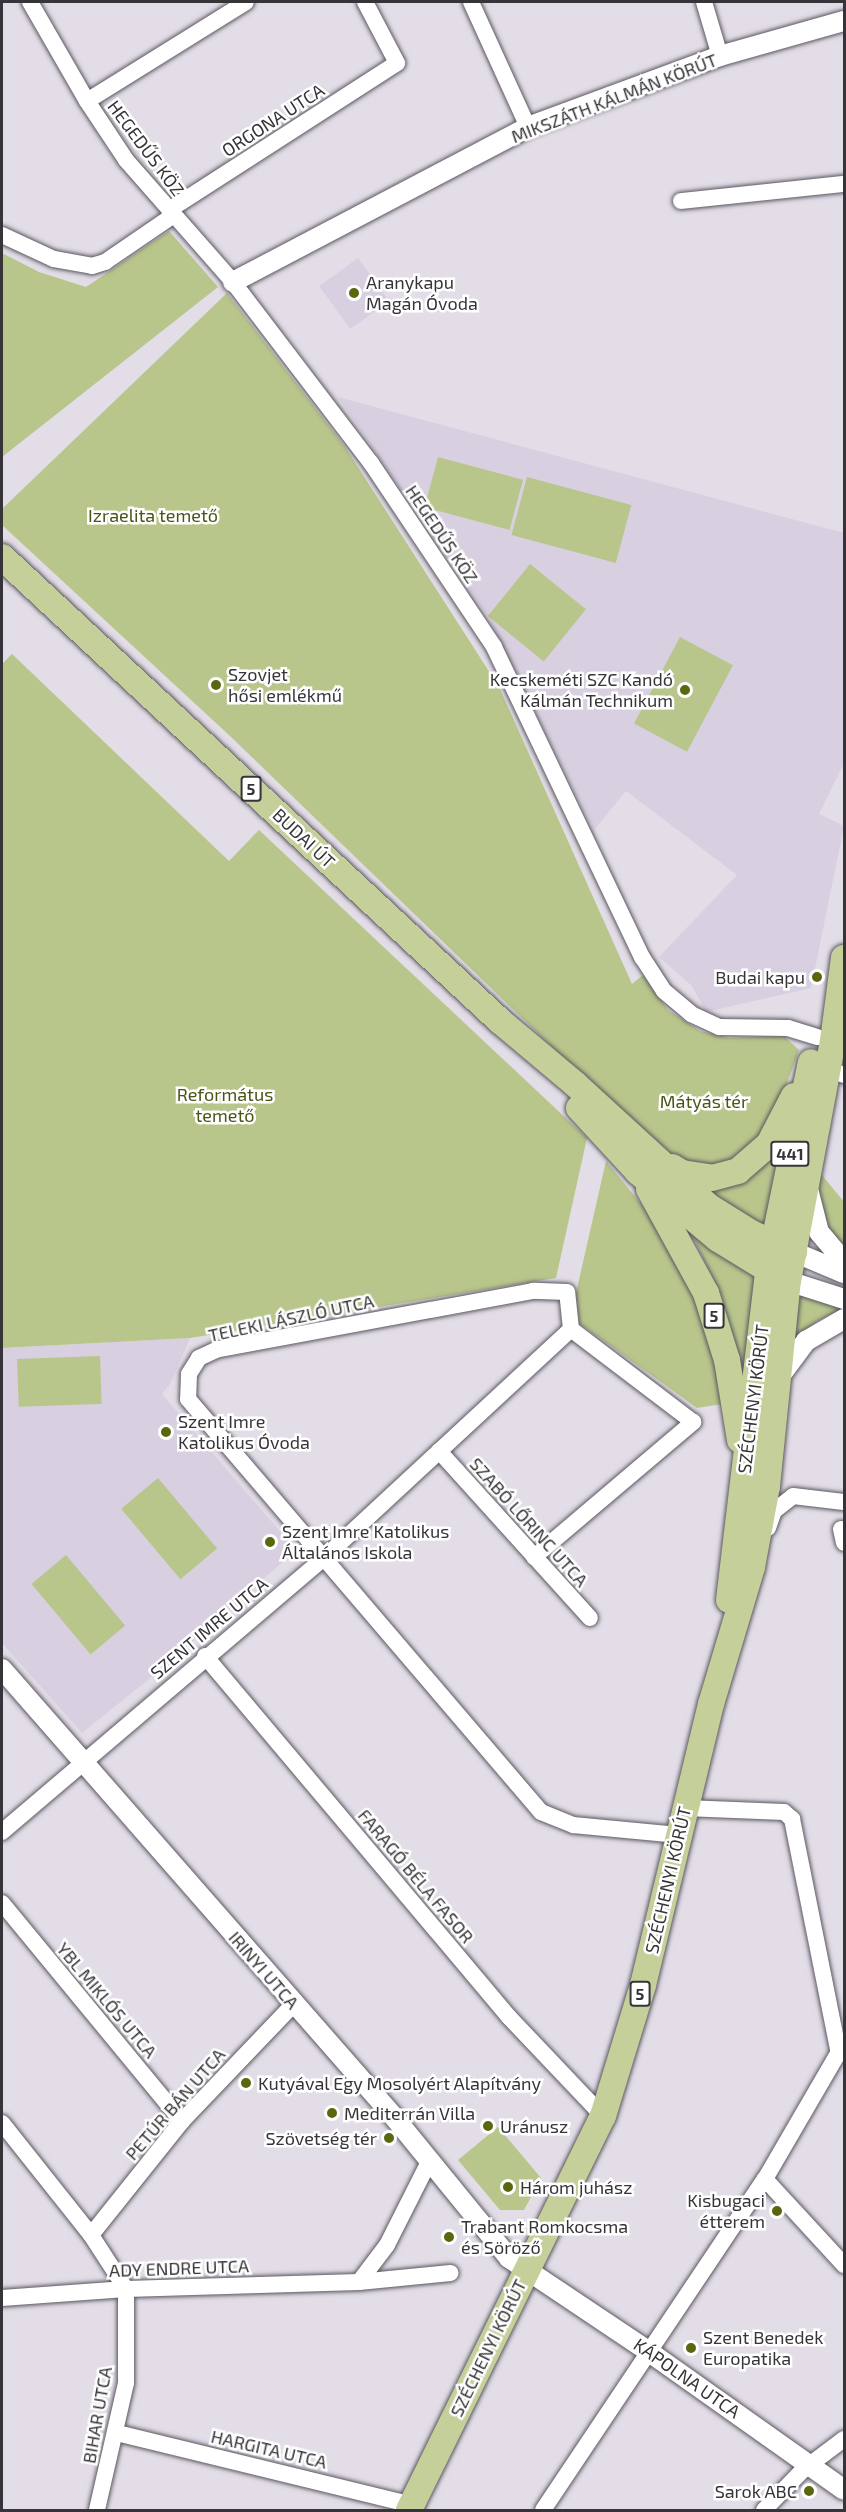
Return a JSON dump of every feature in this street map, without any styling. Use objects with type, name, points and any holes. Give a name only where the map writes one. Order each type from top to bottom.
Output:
[{"type":"main road","name":"BUDAI ÚT","points":[[2,556],[500,1021],[647,1165]]},
{"type":"main road","name":"441","points":[[784,1248],[808,1164],[827,1069],[836,996],[844,958]]},
{"type":"main road","name":"441","points":[[784,1248],[827,1069],[818,1037],[836,996]]},
{"type":"main road","points":[[647,1165],[699,1178],[712,1178],[738,1171],[769,1144],[827,1069]]},
{"type":"main road","name":"5","points":[[647,1165],[708,1206],[784,1248],[778,1276],[718,1239],[647,1165]]},
{"type":"main road","name":"5","points":[[647,1165],[710,1303],[731,1379],[744,1476]]},
{"type":"main road","name":"SZÉCHENYI KÖRÚT","points":[[711,1704],[753,1568],[767,1486],[776,1390],[778,1276]]},
{"type":"main road","name":"SZÉCHENYI KÖRÚT","points":[[410,2508],[603,2116],[643,1985],[711,1704],[727,1621],[744,1476],[778,1276]]},
{"type":"street","name":"HEGEDŰS KÖZ","points":[[30,2],[87,101],[126,160],[233,282],[371,462],[494,647],[642,957],[664,991],[691,1014],[719,1027],[789,1028],[818,1037]]},
{"type":"street","points":[[87,101],[246,2]]},
{"type":"street","name":"ORGONA UTCA","points":[[2,235],[54,259],[92,266],[105,262],[171,212],[398,63],[365,2]]},
{"type":"street","points":[[471,2],[528,127]]},
{"type":"street","points":[[704,2],[720,56]]},
{"type":"street","name":"MIKSZÁTH KÁLMÁN KÖRÚT","points":[[233,282],[528,127],[720,56],[844,21]]},
{"type":"street","points":[[681,201],[844,184]]},
{"type":"street","points":[[808,1164],[808,1191],[815,1221],[826,1243],[844,1262]]},
{"type":"street","points":[[784,1248],[844,1273]]},
{"type":"street","points":[[778,1276],[844,1299]]},
{"type":"street","name":"TELEKI LÁSZLÓ UTCA","points":[[571,1329],[567,1292],[533,1291],[216,1350],[199,1358],[189,1374],[188,1399],[541,1812],[573,1825],[679,1835]]},
{"type":"street","points":[[776,1390],[786,1363],[806,1341],[844,1319]]},
{"type":"street","points":[[534,1557],[693,1422],[571,1329]]},
{"type":"street","name":"SZENT IMRE UTCA","points":[[2,1832],[205,1656],[325,1557],[571,1329]]},
{"type":"street","name":"SZABÓ LŐRINC UTCA","points":[[439,1451],[590,1618]]},
{"type":"street","points":[[753,1568],[774,1511],[783,1500],[806,1495],[844,1502]]},
{"type":"street","name":"FARAGÓ BÉLA FASOR","points":[[205,1656],[508,2017],[603,2116]]},
{"type":"street","name":"IRINYI UTCA","points":[[2,1670],[430,2160],[509,2258],[526,2270]]},
{"type":"street","points":[[543,2511],[765,2179],[841,2046],[800,1842],[789,1814],[685,1808]]},
{"type":"street","name":"YBL MIKLÓS UTCA","points":[[2,1903],[182,2121]]},
{"type":"street","name":"PETÚR BÁN UTCA","points":[[92,2235],[182,2121],[294,2004]]},
{"type":"street","points":[[2,2123],[92,2235],[126,2289]]},
{"type":"street","points":[[359,2282],[387,2245],[430,2160]]},
{"type":"street","points":[[765,2179],[844,2265]]},
{"type":"street","name":"KÁPOLNA UTCA","points":[[526,2270],[648,2351],[844,2490]]},
{"type":"street","name":"ADY ENDRE UTCA","points":[[2,2298],[126,2289],[359,2282],[451,2273]]},
{"type":"street","name":"BIHAR UTCA","points":[[97,2511],[117,2433],[126,2382],[126,2289]]},
{"type":"street","name":"HARGITA UTCA","points":[[117,2433],[410,2508]]},
{"type":"street","points":[[764,2511],[810,2464],[844,2439]]},
{"type":"shaded area","name":"Aranykapu Magán Óvoda","points":[[358,258],[389,301],[350,329],[319,286]]},
{"type":"shaded area","name":"Kecskeméti SZC Kandó Kálmán Technikum","points":[[338,397],[844,533],[844,763],[819,814],[844,826],[811,988],[706,1012],[692,986],[659,957],[737,875],[626,791],[594,830],[488,616]]},
{"type":"shaded area","points":[[190,1338],[170,1384],[162,1394],[296,1550],[166,1665],[163,1662],[149,1679],[82,1733],[2,1643],[2,1348]]},
{"type":"green space","points":[[169,231],[218,287],[2,457],[2,253],[39,272],[86,287]]},
{"type":"green space","points":[[227,293],[345,447],[499,687],[632,984],[643,975],[668,1010],[700,1031],[729,1038],[784,1036],[799,1050],[780,1103],[755,1148],[715,1169],[668,1159],[230,736],[2,525],[2,509]]},
{"type":"green space","points":[[438,457],[523,480],[510,530],[425,507]]},
{"type":"green space","points":[[527,477],[631,505],[616,563],[511,535]]},
{"type":"green space","points":[[530,564],[586,609],[544,661],[488,616]]},
{"type":"green space","points":[[680,637],[733,665],[687,752],[634,724]]},
{"type":"green space","name":"Református temető","points":[[12,654],[229,861],[259,830],[587,1138],[556,1278],[190,1338],[2,1348],[2,664]]},
{"type":"green space","points":[[771,1152],[778,1154],[765,1230],[696,1182]]},
{"type":"green space","points":[[606,1161],[645,1209],[684,1271],[713,1348],[722,1404],[697,1408],[579,1323],[576,1293]]},
{"type":"green space","points":[[813,1164],[844,1202],[844,1255],[824,1225]]},
{"type":"green space","points":[[689,1228],[761,1275],[747,1398],[724,1303]]},
{"type":"green space","points":[[798,1291],[844,1308],[817,1321],[793,1342]]},
{"type":"green space","points":[[100,1356],[102,1404],[19,1407],[17,1359]]},
{"type":"green space","points":[[158,1478],[217,1548],[180,1579],[121,1509]]},
{"type":"green space","points":[[66,1555],[125,1625],[91,1654],[32,1584]]},
{"type":"green space","points":[[498,2127],[541,2178],[524,2210],[500,2210],[458,2160]]},
{"type":"place","name":"Aranykapu Magán Óvoda","points":[[354,293]]},
{"type":"place","name":"Szovjet hősi emlékmű","points":[[216,685]]},
{"type":"place","name":"Kecskeméti SZC Kandó Kálmán Technikum","points":[[685,690]]},
{"type":"place","name":"Budai kapu","points":[[817,977]]},
{"type":"place","name":"Szent Imre Katolikus Óvoda","points":[[166,1432]]},
{"type":"place","name":"Szent Imre Katolikus Általános Iskola","points":[[270,1542]]},
{"type":"place","name":"Kutyával Egy Mosolyért Alapítvány","points":[[246,2083]]},
{"type":"place","name":"Mediterrán Villa","points":[[332,2113]]},
{"type":"place","name":"Uránusz","points":[[488,2126]]},
{"type":"place","name":"Szövetség tér","points":[[389,2138]]},
{"type":"place","name":"Három juhász","points":[[508,2187]]},
{"type":"place","name":"Kisbugaci étterem","points":[[777,2211]]},
{"type":"place","name":"Trabant Romkocsma és Söröző","points":[[449,2237]]},
{"type":"place","name":"Szent Benedek Europatika","points":[[691,2348]]},
{"type":"place","name":"Sarok ABC","points":[[809,2491]]},
{"type":"park label","name":"Izraelita temető","points":[[153,515]]},
{"type":"park label","name":"Mátyás tér","points":[[704,1101]]}]
